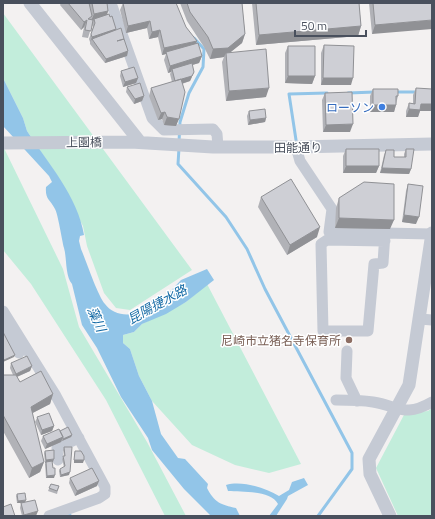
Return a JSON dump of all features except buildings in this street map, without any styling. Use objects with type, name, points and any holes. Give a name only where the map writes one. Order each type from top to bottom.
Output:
[{"type":"street","points":[[30,3],[135,142]]},
{"type":"street","points":[[111,3],[152,118],[164,130],[213,129],[217,134],[218,147]]},
{"type":"street","name":"上園橋","points":[[3,143],[135,142],[164,144]]},
{"type":"street","name":"田能通り","points":[[164,144],[218,147],[432,144]]},
{"type":"street","points":[[296,147],[300,161],[332,209],[329,232]]},
{"type":"street","points":[[329,232],[385,237],[383,263],[374,264],[368,330],[323,331],[321,244],[318,240],[329,232]]},
{"type":"street","points":[[321,244],[327,240],[432,234],[426,320],[409,385],[397,410],[369,459],[368,467],[390,516]]},
{"type":"street","points":[[5,321],[19,353]]},
{"type":"street","points":[[5,321],[79,438],[105,487],[105,494],[99,498],[49,516]]},
{"type":"street","points":[[347,351],[346,378],[357,401]]},
{"type":"street","points":[[336,400],[374,402],[397,410],[408,410],[432,402]]},
{"type":"street","points":[[58,460],[57,448],[79,438]]},
{"type":"green space","points":[[3,13],[192,270],[130,310],[116,308],[104,293],[87,246],[83,226],[54,171],[27,131],[23,118],[3,78]]},
{"type":"green space","points":[[3,146],[63,269],[79,327],[147,442],[186,516],[165,516],[106,400],[31,284],[3,250]]},
{"type":"green space","points":[[207,284],[301,464],[269,473],[235,465],[192,445],[152,401],[139,376],[130,349],[123,343],[123,335],[134,332],[142,324],[186,302]]},
{"type":"green space","points":[[432,408],[432,516],[398,516],[376,468],[405,413],[428,411]]},
{"type":"water","points":[[3,78],[23,118],[27,131],[61,181],[76,207],[84,235],[80,236],[79,241],[81,249],[92,278],[102,299],[108,307],[121,314],[135,313],[152,300],[162,300],[181,280],[207,269],[214,280],[186,302],[166,314],[142,324],[134,332],[123,335],[123,343],[130,349],[139,376],[152,401],[161,434],[178,458],[185,459],[208,484],[207,488],[212,497],[226,506],[236,508],[240,516],[211,516],[184,489],[152,450],[148,438],[121,397],[97,348],[82,325],[72,284],[68,276],[65,252],[57,216],[55,209],[46,195],[46,187],[52,182],[49,176],[3,126]]},
{"type":"water","points":[[304,478],[308,485],[288,496],[276,516],[269,516],[278,504],[274,499],[263,494],[228,491],[226,485],[239,483],[246,484],[267,490],[279,496],[289,490],[292,482]]},
{"type":"waterway","points":[[179,142],[180,122],[189,93],[203,67],[204,49],[194,38]]},
{"type":"waterway","points":[[348,93],[375,92]]},
{"type":"waterway","points":[[394,92],[417,92]]},
{"type":"waterway","points":[[296,140],[289,94],[327,93]]},
{"type":"waterway","points":[[179,148],[178,164],[226,217],[247,249],[265,289],[352,453],[352,469],[318,516]]},
{"type":"waterway","points":[[66,516],[70,515]]},
{"type":"place","name":"ローソン","points":[[382,107]]},
{"type":"place","name":"尼崎市立猪名寺保育所","points":[[349,340]]},
{"type":"water label","name":"昆陽捷水路","points":[[157,304]]},
{"type":"water label","name":"藻川","points":[[97,319]]}]
